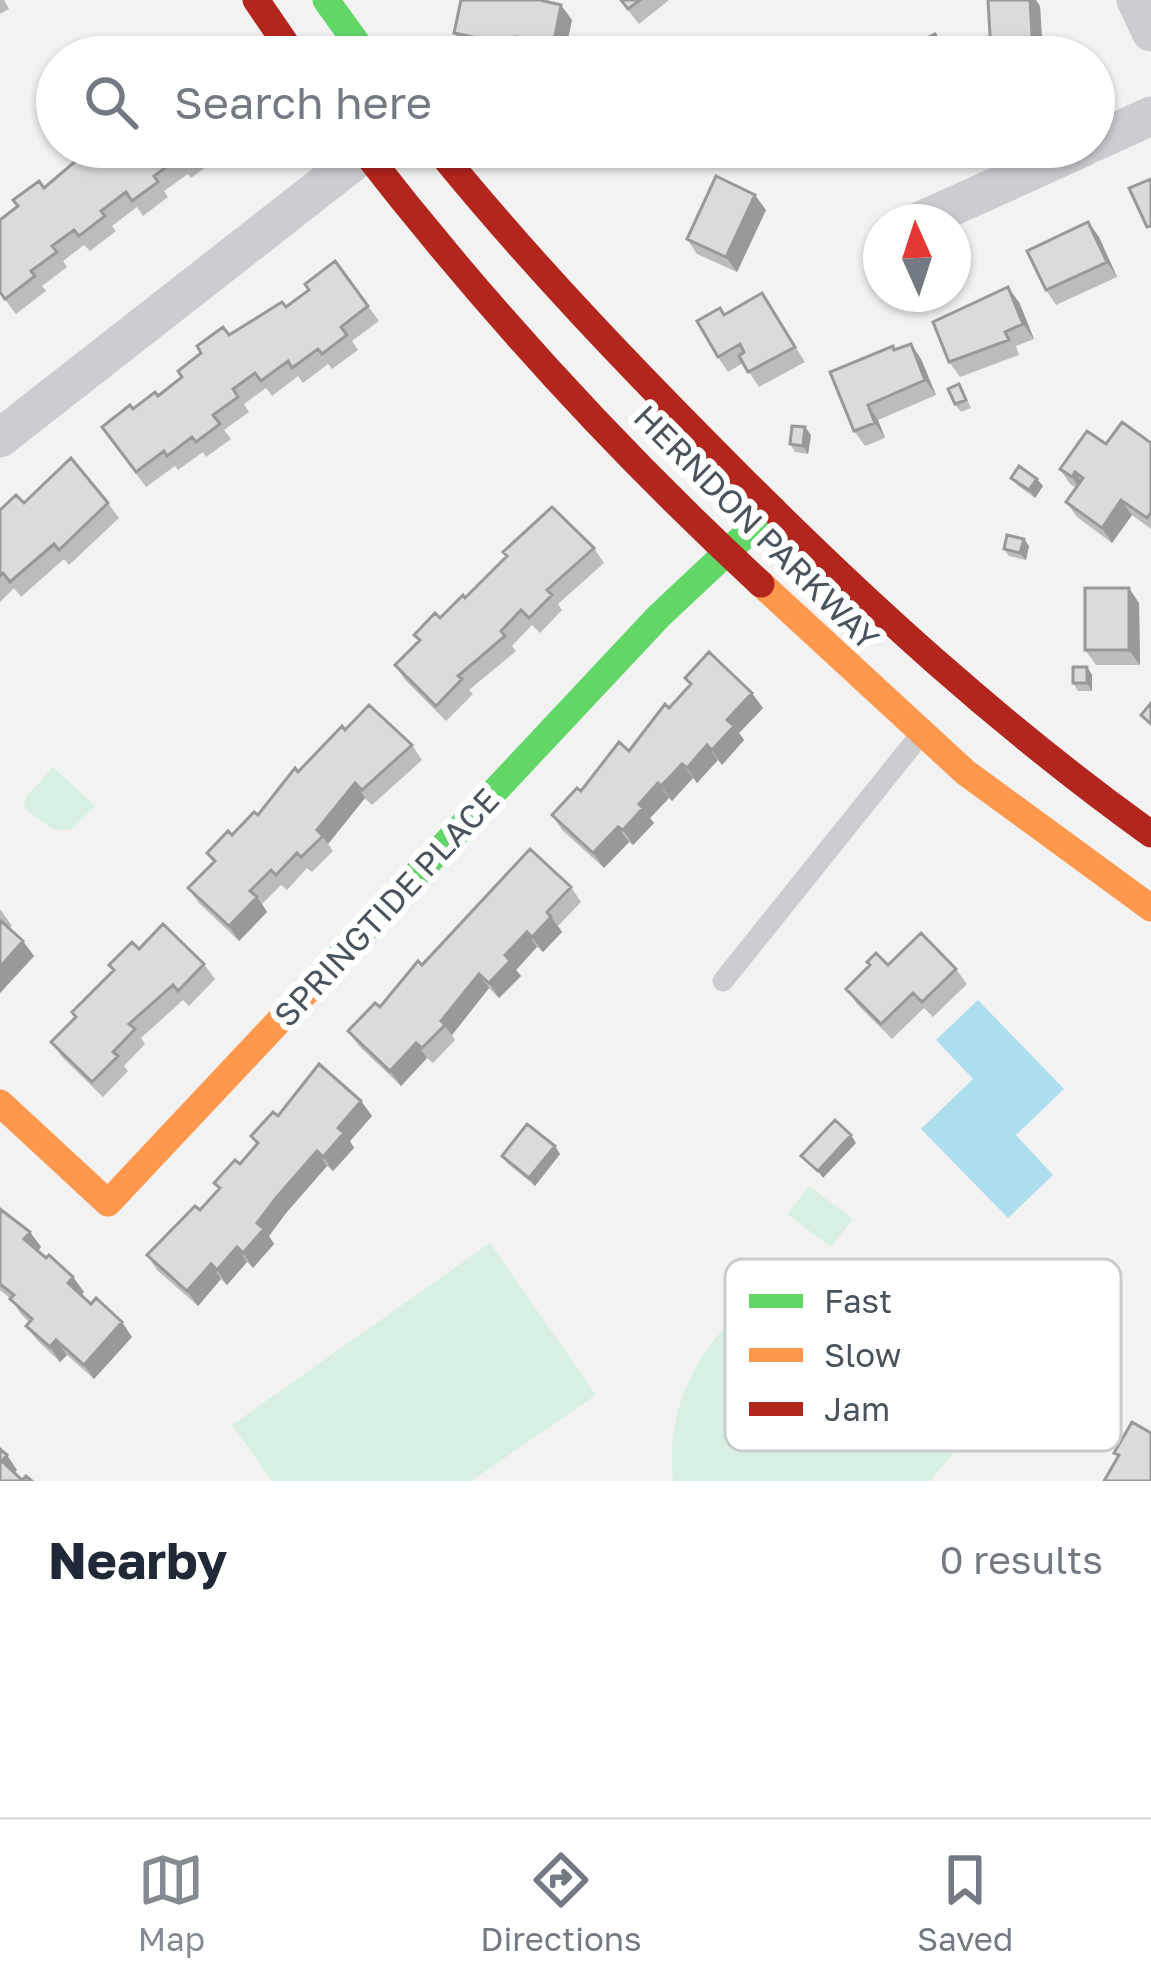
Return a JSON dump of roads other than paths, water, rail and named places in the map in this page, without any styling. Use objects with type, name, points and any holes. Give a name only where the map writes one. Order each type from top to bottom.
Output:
[{"type":"main road","points":[[256,0],[281,36]]},
{"type":"main road","points":[[326,0],[352,36]]},
{"type":"main road","name":"HERNDON PARKWAY","points":[[380,168],[428,233],[552,374],[726,551],[921,734],[1014,810],[1151,908]]},
{"type":"main road","name":"HERNDON PARKWAY","points":[[454,168],[582,317],[772,509],[957,684],[1151,834]]},
{"type":"main road","name":"SPRINGTIDE PLACE","points":[[0,1103],[108,1203],[659,616],[772,509]]},
{"type":"street","points":[[1136,0],[1151,32]]},
{"type":"street","points":[[1115,132],[1151,116]]},
{"type":"street","points":[[0,438],[342,168]]},
{"type":"street","points":[[958,204],[1038,168]]},
{"type":"lane","points":[[723,981],[921,734]]},
{"type":"water","points":[[978,1000],[1064,1089],[1016,1135],[1053,1175],[1008,1218],[921,1129],[973,1079],[936,1040]]}]
